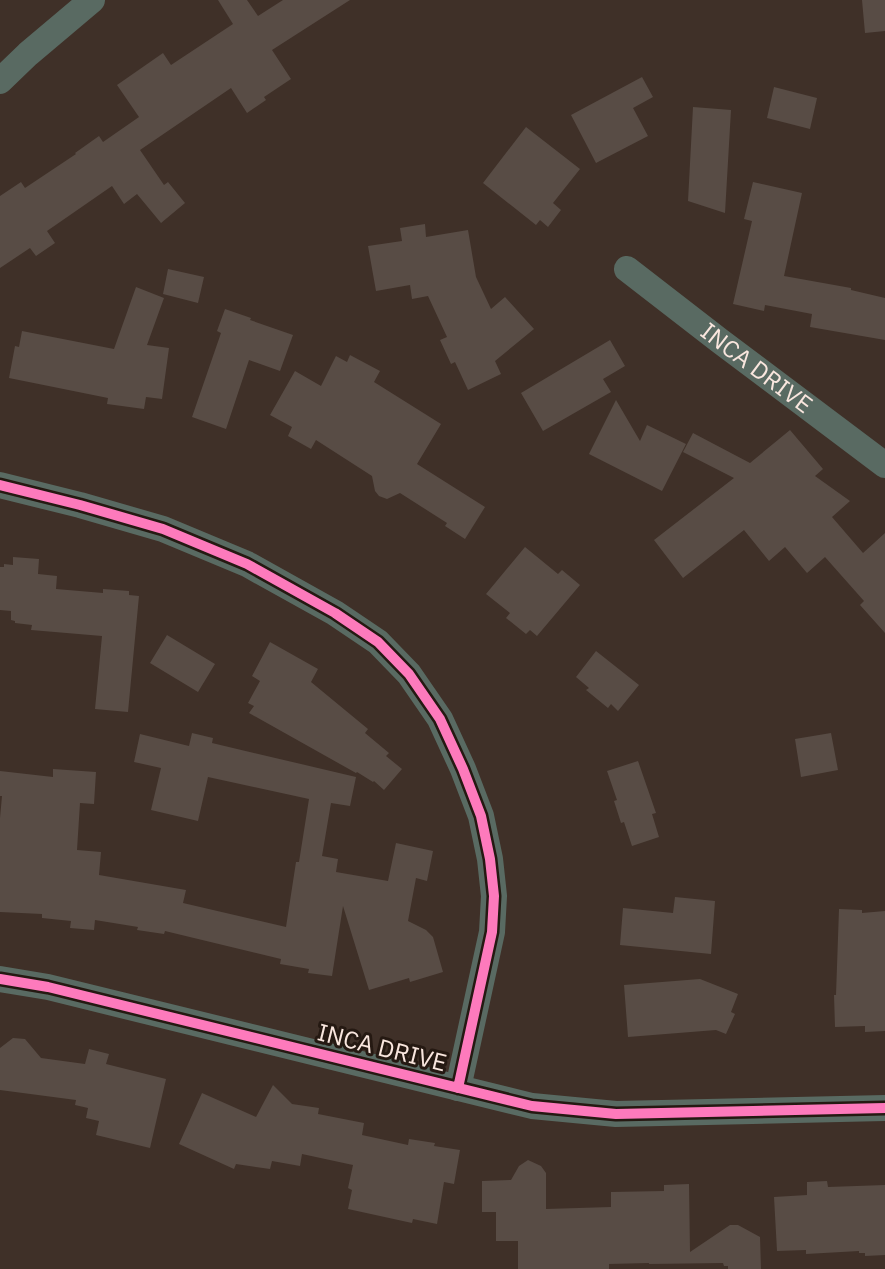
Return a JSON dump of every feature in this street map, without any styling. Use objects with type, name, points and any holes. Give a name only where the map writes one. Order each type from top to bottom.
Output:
[{"type":"street","points":[[0,81],[92,0]]},
{"type":"street","name":"INCA DRIVE","points":[[627,269],[885,465]]},
{"type":"street","points":[[0,485],[163,529],[247,564],[335,613],[378,642],[409,674],[440,719],[463,769],[481,816],[490,859],[494,896],[492,932],[457,1088]]},
{"type":"street","name":"INCA DRIVE","points":[[0,979],[48,986],[532,1106],[616,1114],[885,1108]]},
{"type":"building","points":[[218,0],[247,0],[258,16],[283,0],[350,0],[272,50],[291,79],[264,97],[266,100],[247,113],[231,88],[140,150],[164,185],[168,182],[185,203],[161,223],[137,194],[124,204],[112,186],[47,231],[55,243],[36,256],[30,248],[0,268],[0,196],[21,182],[25,188],[99,136],[103,142],[139,117],[117,85],[163,53],[171,65],[233,24]]},
{"type":"building","points":[[862,0],[885,0],[885,31],[865,33]]},
{"type":"building","points":[[642,77],[653,97],[633,108],[648,136],[596,163],[571,115]]},
{"type":"building","points":[[774,87],[817,98],[810,129],[767,118]]},
{"type":"building","points":[[693,107],[731,110],[725,213],[688,201]]},
{"type":"building","points":[[526,127],[580,169],[553,203],[561,210],[548,227],[540,220],[536,225],[483,183]]},
{"type":"building","points":[[753,182],[802,193],[784,276],[851,288],[885,298],[885,340],[810,327],[812,314],[765,305],[764,311],[733,304],[752,221],[744,219]]},
{"type":"building","points":[[425,224],[426,237],[468,230],[476,277],[491,309],[505,297],[534,329],[495,361],[501,374],[468,390],[455,362],[451,364],[440,340],[447,337],[428,296],[412,299],[410,285],[376,291],[368,246],[402,241],[400,228]]},
{"type":"building","points":[[168,269],[204,277],[198,303],[163,294]]},
{"type":"building","points":[[136,287],[164,298],[147,345],[169,348],[162,399],[146,397],[144,409],[107,404],[108,398],[9,378],[15,346],[19,347],[22,331],[114,349]]},
{"type":"building","points":[[225,309],[293,335],[280,371],[249,360],[226,429],[192,417],[221,333],[217,331]]},
{"type":"building","points":[[610,340],[625,366],[603,379],[611,392],[543,431],[521,393]]},
{"type":"building","points":[[350,355],[380,371],[374,382],[441,424],[417,464],[485,507],[465,539],[445,526],[447,523],[400,493],[387,499],[379,496],[375,491],[372,476],[316,440],[311,449],[288,436],[292,427],[270,415],[295,371],[321,386],[336,356],[347,362]]},
{"type":"building","points":[[616,400],[640,441],[647,425],[686,444],[662,491],[589,454]]},
{"type":"building","points":[[790,430],[823,469],[815,476],[850,501],[832,517],[863,553],[885,533],[885,633],[860,605],[864,601],[825,557],[807,573],[785,547],[769,561],[744,530],[683,578],[654,540],[734,478],[683,452],[693,433],[750,463]]},
{"type":"building","points":[[525,547],[558,574],[562,570],[580,585],[537,636],[530,630],[526,634],[506,618],[510,613],[486,594]]},
{"type":"building","points":[[13,557],[39,559],[38,574],[57,576],[56,589],[103,593],[103,589],[129,591],[129,595],[139,596],[128,712],[95,709],[102,636],[31,630],[32,625],[11,620],[11,611],[0,610],[0,567],[4,567],[4,564],[13,565]]},
{"type":"building","points":[[167,635],[215,664],[198,692],[150,663]]},
{"type":"building","points":[[270,642],[318,669],[311,682],[368,729],[365,733],[389,753],[386,756],[402,769],[384,790],[374,781],[249,713],[254,706],[248,703],[260,681],[252,676]]},
{"type":"building","points":[[596,651],[639,685],[618,711],[611,704],[608,708],[586,690],[589,688],[576,677]]},
{"type":"building","points":[[192,733],[213,738],[212,743],[356,777],[350,806],[331,803],[322,856],[338,859],[336,872],[388,881],[396,843],[433,851],[427,881],[416,878],[408,921],[426,930],[433,937],[443,972],[410,982],[409,978],[369,990],[343,906],[332,976],[308,973],[309,969],[280,964],[281,959],[165,931],[164,934],[137,930],[138,927],[95,920],[94,930],[70,928],[71,921],[42,918],[42,914],[0,912],[0,771],[53,777],[53,769],[96,772],[94,804],[80,803],[77,850],[101,852],[99,875],[186,890],[183,903],[286,927],[309,799],[208,777],[198,821],[151,810],[161,768],[134,762],[140,734],[189,746]]},
{"type":"building","points":[[831,733],[838,770],[801,777],[795,739]]},
{"type":"building","points":[[638,761],[656,813],[652,814],[659,837],[632,846],[624,822],[621,823],[614,801],[617,800],[607,771]]},
{"type":"building","points":[[675,897],[715,901],[711,954],[620,945],[623,908],[673,913]]},
{"type":"building","points":[[839,909],[862,910],[862,913],[885,911],[885,1031],[865,1032],[865,1026],[835,1027]]},
{"type":"building","points":[[700,979],[738,994],[731,1012],[735,1014],[726,1034],[716,1030],[628,1037],[624,985]]},
{"type":"building","points":[[13,1038],[25,1039],[41,1058],[85,1064],[89,1049],[109,1054],[106,1064],[166,1079],[150,1148],[96,1135],[99,1121],[86,1118],[88,1108],[75,1105],[76,1100],[0,1090],[0,1048]]},
{"type":"building","points":[[273,1085],[292,1104],[319,1108],[318,1114],[364,1123],[362,1135],[408,1145],[409,1139],[460,1150],[454,1184],[444,1182],[437,1224],[413,1219],[412,1223],[348,1209],[352,1190],[348,1188],[353,1165],[302,1154],[300,1166],[272,1161],[270,1169],[236,1164],[234,1169],[179,1144],[202,1093],[256,1117]]},
{"type":"building","points":[[528,1160],[541,1166],[546,1173],[546,1209],[611,1207],[611,1192],[664,1191],[664,1185],[689,1184],[690,1252],[730,1225],[738,1225],[760,1237],[761,1269],[728,1269],[723,1263],[649,1263],[609,1264],[609,1269],[518,1269],[518,1241],[496,1241],[496,1212],[482,1212],[482,1181],[511,1180],[519,1166]]},
{"type":"building","points":[[827,1181],[828,1187],[885,1185],[885,1255],[865,1256],[865,1253],[859,1251],[806,1254],[806,1250],[777,1251],[774,1197],[807,1195],[807,1182]]},
{"type":"cycle path","points":[[0,485],[163,529],[247,564],[335,613],[378,642],[409,674],[440,719],[463,769],[481,816],[490,859],[494,896],[492,932],[458,1088]]},
{"type":"cycle path","points":[[0,979],[48,987],[532,1106],[616,1114],[885,1108]]}]
